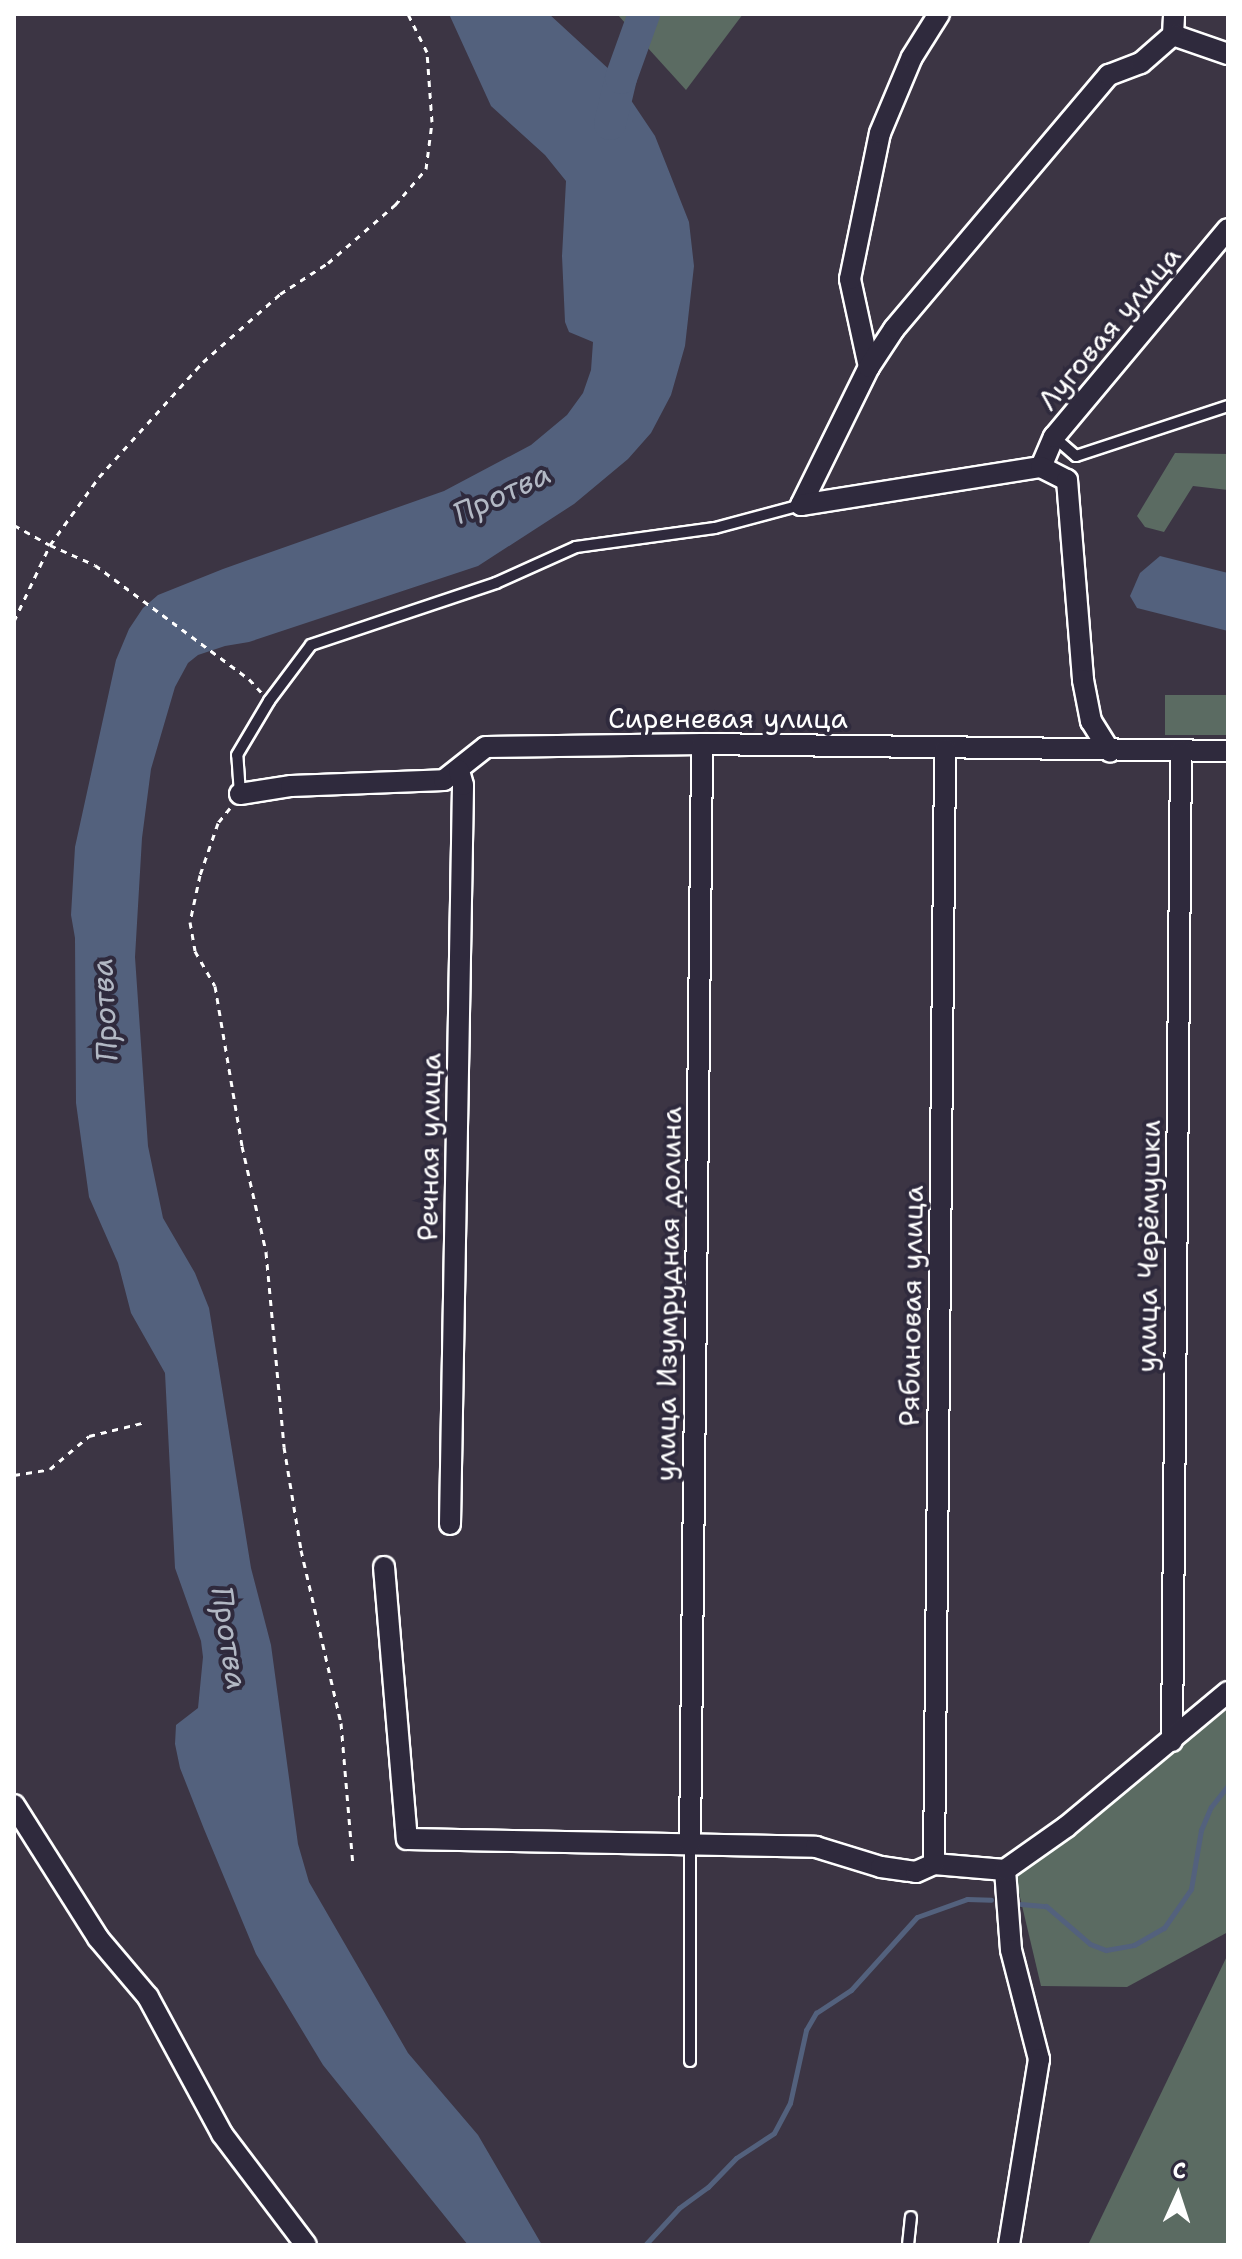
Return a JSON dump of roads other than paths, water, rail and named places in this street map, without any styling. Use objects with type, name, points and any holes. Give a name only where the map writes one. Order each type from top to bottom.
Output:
[{"type":"street","points":[[869,367],[850,279],[880,133],[912,57],[939,14]]},
{"type":"street","points":[[801,505],[869,367],[894,329],[1109,75],[1141,63],[1173,24],[1228,54]]},
{"type":"street","name":"Луговая улица","points":[[1041,467],[1054,437],[1228,229]]},
{"type":"street","points":[[801,505],[1041,467],[1067,480],[1083,680],[1091,721],[1110,751]]},
{"type":"street","name":"Сиреневая улица","points":[[240,794],[291,786],[444,780],[486,747],[702,744],[1228,751]]},
{"type":"street","name":"улица Изумрудная долина","points":[[690,1844],[702,744]]},
{"type":"street","name":"Рябиновая улица","points":[[934,1864],[945,749]]},
{"type":"street","name":"улица Черёмушки","points":[[1172,1741],[1181,751]]},
{"type":"street","name":"Речная улица","points":[[450,1524],[463,785],[459,771]]},
{"type":"street","points":[[384,1567],[407,1839],[816,1847],[881,1867],[916,1872],[934,1864],[1005,1870],[1066,1827],[1228,1692]]},
{"type":"street","points":[[14,1805],[98,1938],[148,1997],[222,2134],[306,2245]]},
{"type":"street","points":[[1005,1870],[1011,1950],[1039,2059],[1009,2245]]},
{"type":"lane","points":[[1054,437],[1076,456],[1228,406]]},
{"type":"lane","points":[[240,794],[237,755],[269,701],[311,645],[496,583],[576,547],[715,528],[801,505]]},
{"type":"lane","points":[[690,1844],[690,2061]]},
{"type":"lane","points":[[908,2245],[911,2217]]},
{"type":"water","name":"Протва","points":[[449,14],[549,14],[612,72],[655,136],[689,222],[694,266],[685,346],[671,395],[651,433],[628,459],[574,504],[478,566],[249,642],[198,655],[188,663],[175,687],[151,769],[142,838],[135,957],[148,1146],[163,1218],[195,1273],[209,1308],[251,1568],[271,1645],[298,1844],[309,1882],[408,2053],[478,2135],[542,2245],[468,2245],[323,2065],[256,1954],[204,1829],[180,1768],[175,1744],[176,1725],[198,1708],[203,1657],[201,1641],[175,1568],[165,1373],[131,1313],[118,1263],[89,1197],[76,1103],[75,938],[71,915],[75,847],[116,660],[129,629],[143,608],[158,595],[223,569],[444,491],[531,445],[567,415],[583,393],[591,370],[593,342],[569,332],[565,322],[562,256],[566,181],[545,155],[491,106]]},
{"type":"water","points":[[1160,556],[1228,573],[1228,631],[1137,608],[1130,596],[1140,573]]},
{"type":"waterway","points":[[610,124],[621,78],[644,14]]},
{"type":"waterway","points":[[1021,1904],[1046,1906],[1090,1944],[1106,1950],[1134,1945],[1164,1928],[1191,1889],[1201,1830],[1211,1807],[1228,1785]]},
{"type":"waterway","points":[[645,2245],[679,2208],[708,2187],[736,2158],[774,2133],[790,2103],[806,2030],[816,2013],[851,1990],[917,1917],[967,1899],[991,1900]]}]
